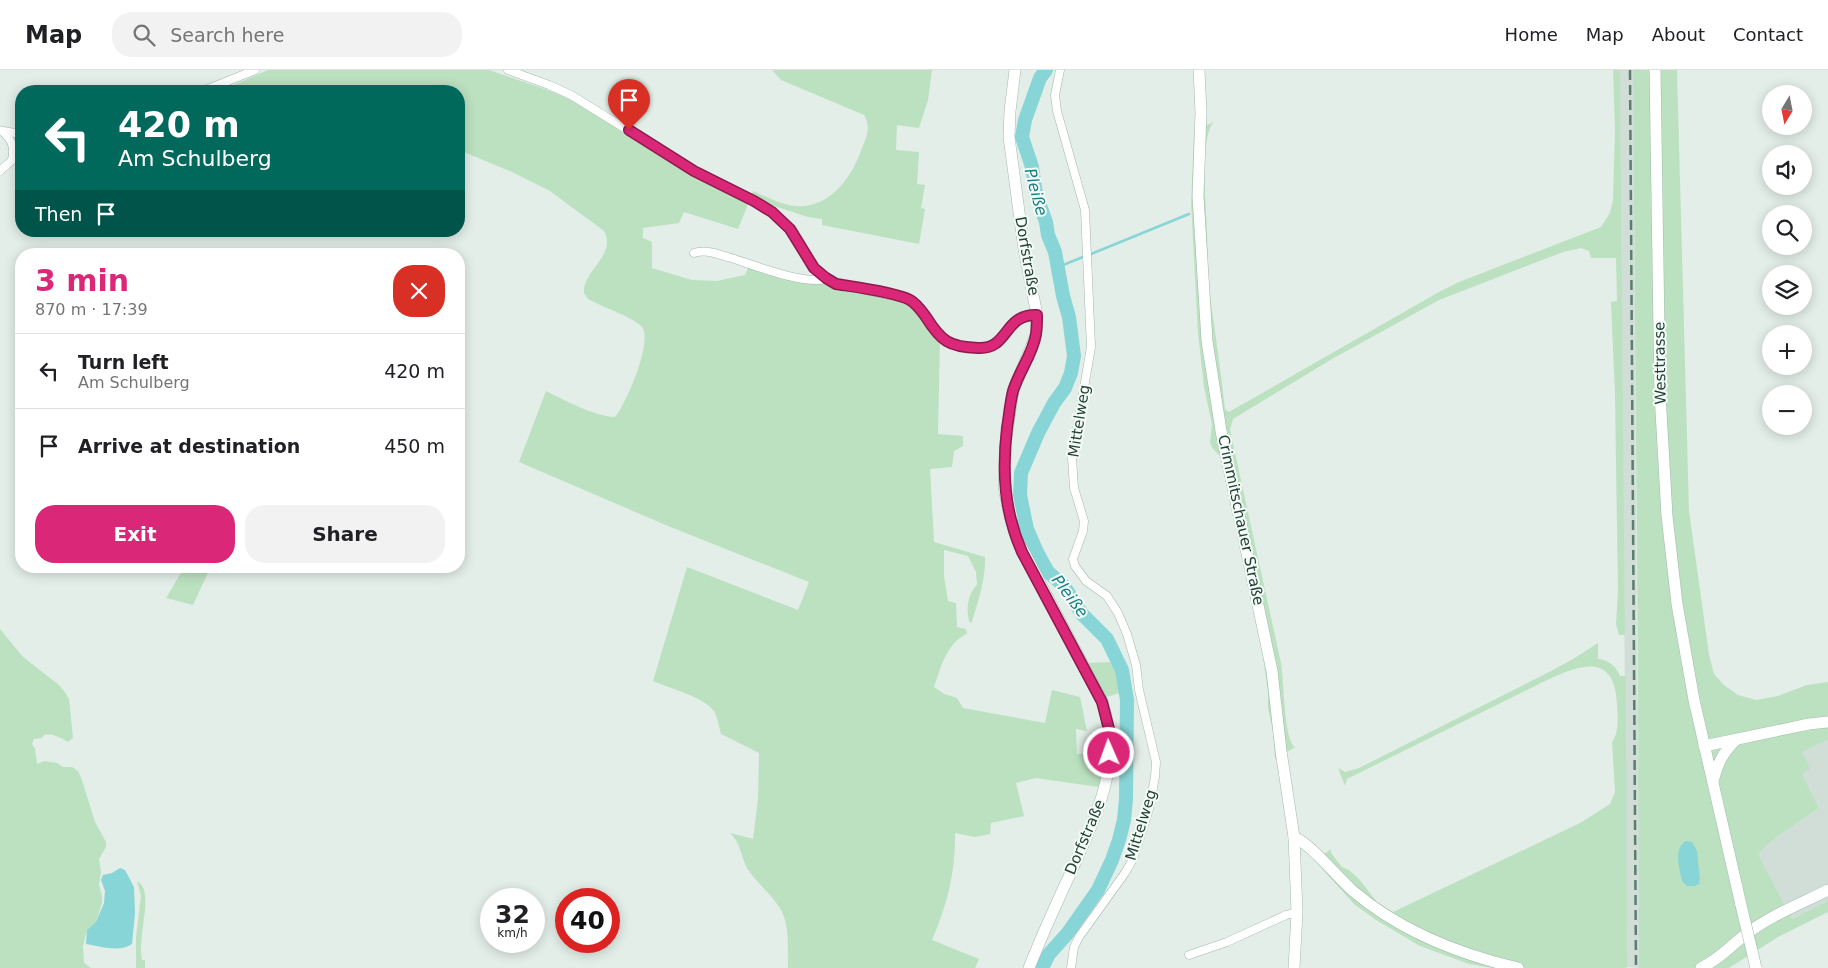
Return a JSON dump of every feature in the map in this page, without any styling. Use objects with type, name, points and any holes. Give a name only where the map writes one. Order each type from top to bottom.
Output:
[{"type":"street","points":[[218,85],[255,70]]},
{"type":"street","points":[[508,70],[571,95],[694,171],[767,208],[790,229],[814,268],[826,278],[836,284],[909,300],[920,309],[938,335],[951,343],[978,348],[993,347],[1018,319],[1028,314],[1037,315]]},
{"type":"street","name":"Dorfstraße","points":[[1015,70],[1009,137],[1024,249],[1037,315],[1036,335],[1013,391],[1004,462],[1004,487],[1009,514],[1022,552],[1102,702],[1110,737],[1106,788],[1095,820],[1029,968]]},
{"type":"street","name":"Mittelweg","points":[[1060,70],[1055,95],[1057,111],[1085,210],[1091,347],[1072,458],[1074,488],[1084,521],[1084,531],[1073,559],[1074,566],[1086,582],[1108,596],[1127,634],[1136,665],[1139,690],[1156,762],[1156,777],[1149,809],[1133,859],[1079,937],[1074,946],[1071,968]]},
{"type":"street","name":"Crimmitschauer Straße","points":[[1199,70],[1201,112],[1198,196],[1205,321],[1210,366],[1221,431],[1270,652],[1294,837],[1297,912],[1294,968]]},
{"type":"street","name":"Westtrasse","points":[[1655,70],[1660,384],[1663,457],[1671,561],[1685,654],[1704,746],[1756,968]]},
{"type":"street","points":[[1,131],[15,133]]},
{"type":"street","points":[[1,131],[12,141],[14,149],[12,160]]},
{"type":"street","points":[[0,171],[15,157]]},
{"type":"street","points":[[694,253],[708,251],[782,274],[816,280],[826,278]]},
{"type":"street","points":[[1704,746],[1809,724],[1828,722]]},
{"type":"street","points":[[1713,783],[1720,758],[1736,740]]},
{"type":"street","points":[[1294,837],[1308,845],[1332,872],[1362,898],[1385,916],[1405,928],[1462,952],[1518,968]]},
{"type":"street","points":[[1701,968],[1713,962],[1744,935],[1760,925],[1828,890]]},
{"type":"street","points":[[1189,955],[1227,942],[1286,914],[1297,912]]},
{"type":"shaded area","points":[[1620,70],[1633,70],[1637,675],[1640,813],[1639,968],[1627,967]]},
{"type":"shaded area","points":[[1828,740],[1828,901],[1792,919],[1758,854],[1774,839],[1819,808],[1802,774],[1802,752]]},
{"type":"green space","points":[[268,70],[489,70],[556,93],[591,110],[649,149],[748,204],[738,229],[684,212],[679,223],[643,228],[643,238],[652,242],[652,268],[692,280],[717,281],[745,275],[749,265],[782,275],[909,300],[940,338],[938,434],[963,436],[963,446],[954,451],[952,467],[930,469],[934,542],[985,557],[981,590],[972,622],[970,623],[968,619],[968,603],[971,593],[977,585],[976,572],[968,556],[944,550],[944,576],[948,601],[956,603],[957,627],[966,629],[967,634],[954,643],[949,650],[934,687],[944,694],[957,698],[963,708],[1045,723],[1052,690],[1080,697],[1087,731],[1076,729],[1077,754],[1108,754],[1105,788],[1036,778],[1016,783],[1024,816],[991,823],[990,834],[975,837],[955,833],[954,861],[950,888],[932,940],[979,959],[975,968],[788,968],[787,934],[781,911],[747,868],[738,845],[730,833],[753,839],[758,799],[759,753],[721,734],[714,711],[703,701],[653,681],[687,567],[798,610],[809,582],[668,526],[519,462],[546,391],[590,411],[615,417],[637,373],[644,346],[642,327],[627,317],[588,299],[584,293],[585,285],[606,248],[607,240],[604,231],[550,191],[512,172],[465,152],[465,85],[233,85]]},
{"type":"green space","points":[[772,70],[932,70],[928,100],[919,128],[897,125],[896,150],[919,152],[917,184],[925,185],[921,208],[925,209],[919,244],[822,225],[822,219],[808,217],[750,198],[753,191],[778,202],[798,206],[805,206],[825,199],[834,193],[848,177],[858,158],[867,132],[864,115],[781,80]]},
{"type":"green space","points":[[1613,70],[1620,70],[1625,635],[1619,635],[1616,624],[1618,591],[1615,395],[1611,302],[1617,301],[1616,258],[1591,258],[1589,251],[1581,248],[1563,252],[1439,300],[1332,359],[1233,419],[1230,430],[1281,663],[1288,732],[1294,747],[1297,746],[1275,759],[1261,641],[1221,457],[1210,443],[1212,424],[1204,387],[1198,333],[1191,203],[1194,133],[1213,122],[1209,130],[1205,153],[1209,280],[1225,409],[1229,412],[1459,282],[1601,227],[1610,213],[1613,200],[1615,129]]},
{"type":"green space","points":[[1633,70],[1677,70],[1689,511],[1709,655],[1714,674],[1724,685],[1738,695],[1756,700],[1778,696],[1807,685],[1828,682],[1828,740],[1802,752],[1810,769],[1802,774],[1819,808],[1774,839],[1758,854],[1792,919],[1828,901],[1828,912],[1778,937],[1729,968],[1639,968]],"holes":[[[1685,841],[1700,880],[1698,885],[1681,844]]]},
{"type":"green space","points":[[181,573],[208,573],[193,605],[166,598]]},
{"type":"green space","points":[[0,629],[23,657],[59,685],[69,699],[73,738],[68,742],[54,735],[44,735],[42,738],[34,739],[32,744],[35,749],[37,764],[44,761],[57,763],[63,767],[72,767],[78,771],[95,822],[106,842],[106,847],[99,859],[101,872],[99,885],[102,903],[96,922],[87,930],[83,946],[84,963],[91,968],[0,968]]},
{"type":"green space","points":[[1598,643],[1598,659],[1612,664],[1620,676],[1626,676],[1627,968],[1493,968],[1469,964],[1420,946],[1376,920],[1354,904],[1315,861],[1331,849],[1331,853],[1342,867],[1349,870],[1359,879],[1377,902],[1393,912],[1580,823],[1610,804],[1615,792],[1612,742],[1616,734],[1618,719],[1615,687],[1609,675],[1601,669],[1591,667],[1579,668],[1541,683],[1347,779],[1345,786],[1338,768],[1345,772],[1359,768],[1551,671]]},
{"type":"green space","points":[[1112,662],[1118,670],[1122,692],[1104,698],[1087,663]]},
{"type":"green space","points":[[137,881],[143,887],[145,897],[141,951],[142,960],[145,960],[145,968],[136,968],[136,937],[141,896]]},
{"type":"water","points":[[1685,841],[1692,842],[1697,851],[1700,880],[1699,884],[1695,886],[1687,886],[1682,881],[1678,854],[1681,845]]},
{"type":"water","points":[[120,868],[125,870],[134,887],[135,913],[132,944],[127,947],[115,948],[86,944],[87,930],[96,922],[104,903],[105,891],[101,880],[103,875],[112,873]]},
{"type":"waterway","name":"Pleiße","points":[[1042,968],[1049,954],[1067,934],[1098,890],[1119,840],[1124,820],[1126,799],[1127,700],[1122,670],[1107,639],[1082,614],[1064,586],[1048,572],[1037,552],[1027,529],[1020,495],[1021,473],[1038,433],[1054,403],[1065,388],[1071,373],[1074,356],[1069,317],[1055,252],[1036,194],[1032,167],[1022,137],[1025,120],[1040,78],[1046,70]]},
{"type":"waterway","points":[[1091,254],[1189,214]]},
{"type":"waterway","points":[[1058,267],[1083,257]]},
{"type":"railway","points":[[1630,70],[1636,968]]},
{"type":"route","points":[[629,130],[694,171],[772,212],[790,229],[814,268],[831,282],[909,300],[920,309],[938,335],[951,343],[978,348],[993,347],[1018,319],[1028,314],[1037,315],[1036,335],[1013,391],[1006,439],[1004,487],[1009,514],[1022,552],[1102,702],[1109,729],[1109,753]]}]
